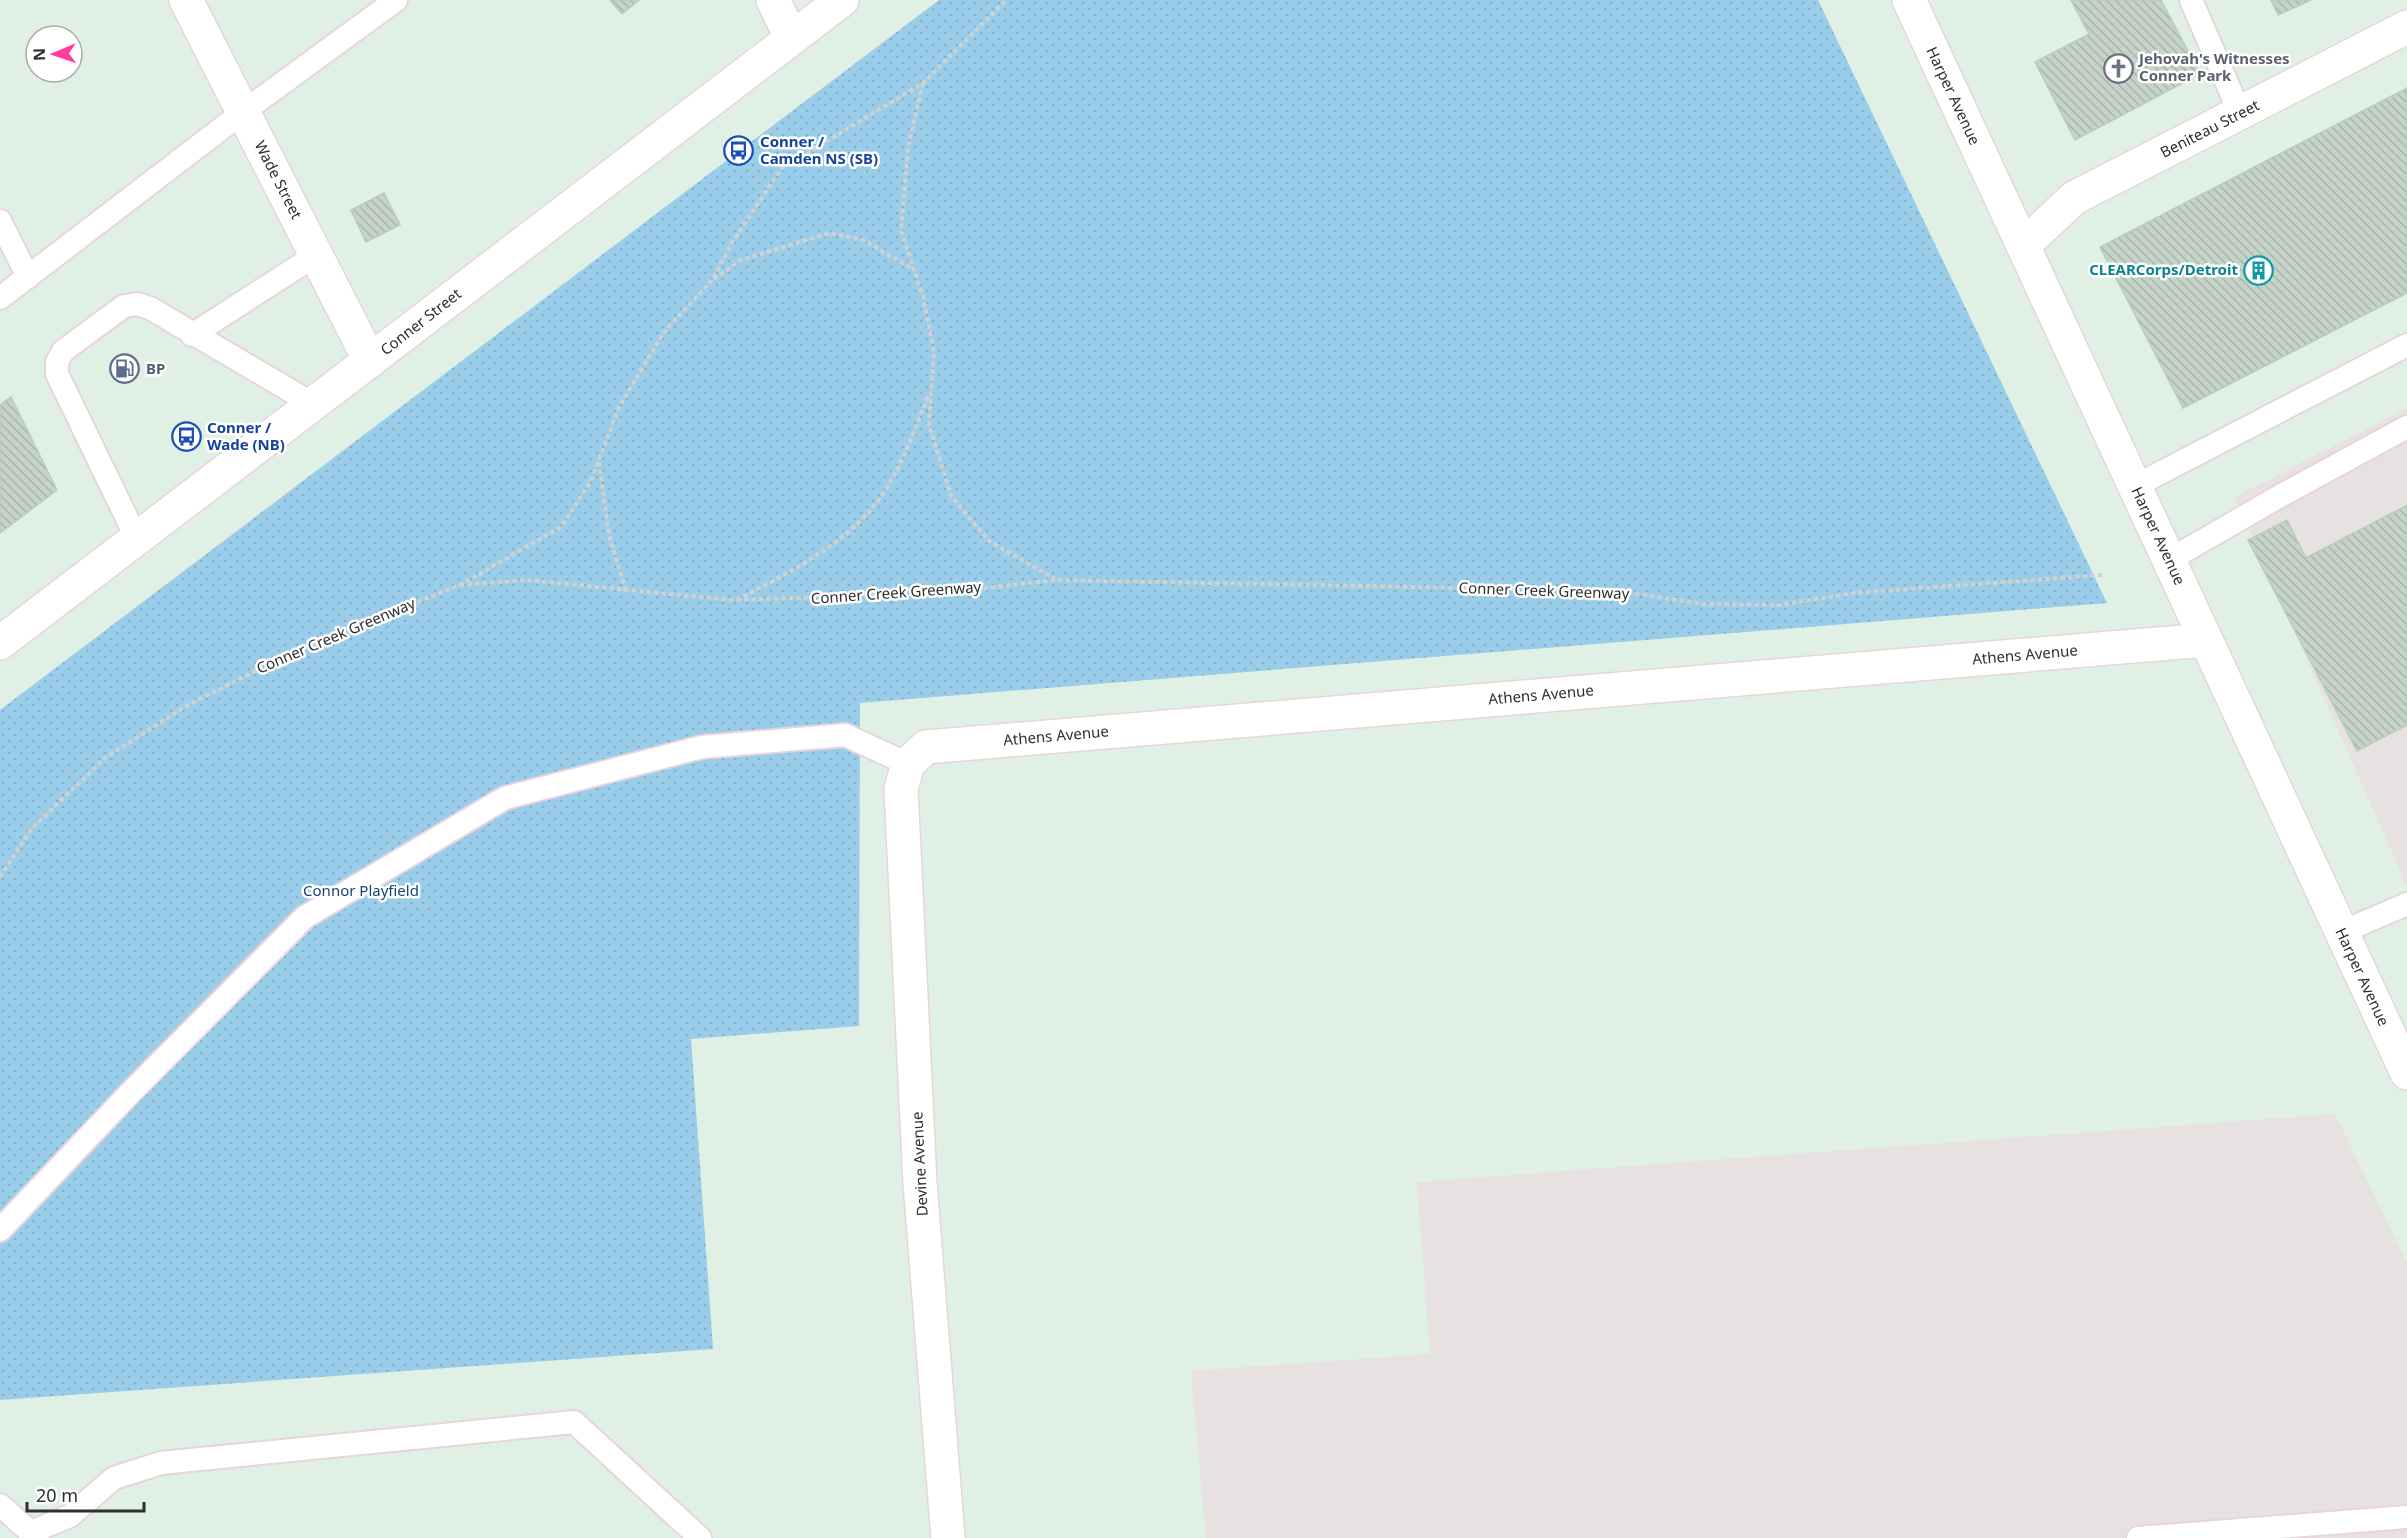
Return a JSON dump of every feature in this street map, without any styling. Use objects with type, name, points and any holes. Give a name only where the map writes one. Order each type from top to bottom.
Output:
[{"type":"street","name":"Wade Street","points":[[186,0],[370,361]]},
{"type":"street","points":[[773,0],[791,37]]},
{"type":"street","name":"Conner Street","points":[[0,643],[842,0]]},
{"type":"street","name":"Harper Avenue","points":[[1908,0],[2407,1073]]},
{"type":"street","name":"Beniteau Street","points":[[2024,246],[2074,198],[2407,27]]},
{"type":"street","name":"Athens Avenue","points":[[904,776],[926,747],[2206,640]]},
{"type":"street","name":"Devine Avenue","points":[[904,776],[920,1183],[948,1538]]},
{"type":"lane","points":[[0,298],[243,112],[396,0]]},
{"type":"lane","points":[[2191,0],[2240,113]]},
{"type":"lane","points":[[0,221],[28,276]]},
{"type":"lane","points":[[192,335],[316,255]]},
{"type":"lane","points":[[136,539],[57,374],[57,362],[63,351],[124,306],[137,304],[150,308],[192,335],[313,404]]},
{"type":"lane","points":[[2135,486],[2407,345]]},
{"type":"lane","points":[[2169,561],[2280,496],[2407,427]]},
{"type":"lane","points":[[0,1230],[131,1092],[305,917],[505,798],[714,746],[845,735],[904,776]]},
{"type":"lane","points":[[2342,932],[2407,904]]},
{"type":"lane","points":[[0,1505],[34,1535],[70,1516],[114,1478],[161,1463],[574,1422],[700,1538]]},
{"type":"lane","points":[[2138,1538],[2407,1517]]},
{"type":"path","name":"Conner Creek Greenway","points":[[712,280],[733,241],[781,169],[923,83],[1006,0]]},
{"type":"path","name":"Conner Creek Greenway","points":[[923,83],[908,148],[901,230],[923,297],[934,352],[929,424],[951,496],[989,541],[1055,580]]},
{"type":"path","name":"Conner Creek Greenway","points":[[0,876],[32,828],[105,758],[186,706],[297,650],[460,585],[561,527],[591,481],[619,407],[664,332],[712,280],[741,260],[830,233],[863,240],[914,269]]},
{"type":"path","name":"Conner Creek Greenway","points":[[736,600],[800,566],[850,530],[888,487],[932,388]]},
{"type":"path","name":"Conner Creek Greenway","points":[[598,462],[609,535],[626,591]]},
{"type":"path","name":"Conner Creek Greenway","points":[[460,585],[527,580],[736,600],[945,593],[1055,580],[1620,591],[1702,604],[1779,605],[1854,593],[2102,575]]},
{"type":"shaded area","points":[[2407,408],[2407,886],[2235,497]]},
{"type":"shaded area","points":[[2335,1114],[2407,1263],[2407,1538],[1206,1538],[1191,1371],[1430,1354],[1417,1182]]},
{"type":"green space","name":"Connor Playfield","points":[[939,0],[1818,0],[2107,603],[860,703],[859,1026],[691,1039],[713,1349],[0,1400],[0,710]]},
{"type":"building","points":[[610,0],[639,0],[622,14]]},
{"type":"building","name":"Jehovah's Witnesses Conner Park","points":[[2071,0],[2161,0],[2200,74],[2075,140],[2035,62],[2089,34]]},
{"type":"building","points":[[2271,0],[2311,0],[2278,15]]},
{"type":"building","name":"CLEARCorps/Detroit","points":[[2407,88],[2407,293],[2183,408],[2100,247]]},
{"type":"building","points":[[384,193],[400,225],[366,242],[351,210]]},
{"type":"building","points":[[11,397],[57,490],[0,533],[0,405]]},
{"type":"building","points":[[2407,505],[2407,725],[2357,751],[2248,540],[2287,520],[2306,558]]},
{"type":"place","name":"Jehovah's Witnesses Conner Park","points":[[2118,68]]},
{"type":"place","name":"Conner / Camden NS (SB)","points":[[739,151]]},
{"type":"place","name":"CLEARCorps/Detroit","points":[[2259,270]]},
{"type":"place","name":"BP","points":[[125,369]]},
{"type":"place","name":"Conner / Wade (NB)","points":[[186,437]]}]
